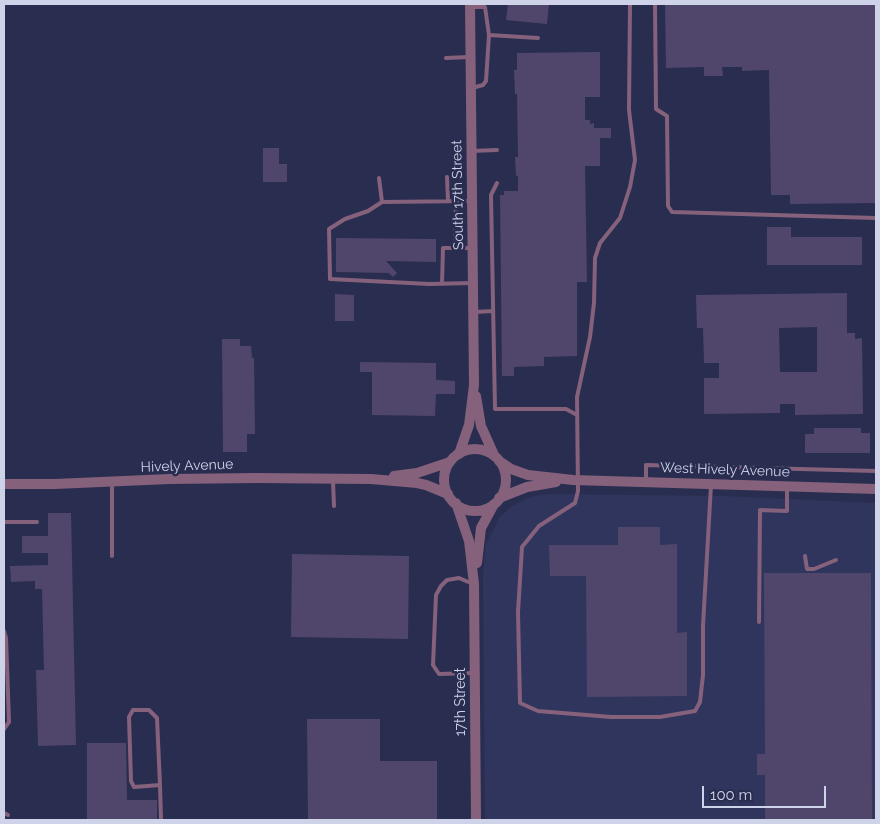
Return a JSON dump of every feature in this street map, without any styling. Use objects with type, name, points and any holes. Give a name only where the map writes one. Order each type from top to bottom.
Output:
[{"type":"street","name":"South 17th Street","points":[[470,5],[474,385]]},
{"type":"street","points":[[458,454],[468,430],[474,385]]},
{"type":"street","points":[[474,385],[480,426],[505,476],[504,488],[497,500]]},
{"type":"street","points":[[478,449],[490,453],[511,469],[528,475],[576,480],[527,487],[497,500],[487,508],[477,510],[466,509],[456,503],[448,494],[444,474],[450,462],[458,454],[478,449]]},
{"type":"street","name":"Hively Avenue","points":[[4,484],[189,479],[371,478],[417,474],[450,462]]},
{"type":"street","name":"Hively Avenue","points":[[371,478],[426,485],[448,494]]},
{"type":"street","name":"West Hively Avenue","points":[[576,480],[876,489]]},
{"type":"street","name":"17th Street","points":[[474,584],[481,528],[497,500]]},
{"type":"street","name":"17th Street","points":[[456,503],[469,541],[474,584],[476,820]]},
{"type":"lane","points":[[630,4],[628,110],[635,160],[630,187],[620,218],[600,243],[595,258],[594,303],[590,338],[578,397],[576,480],[578,491],[575,503],[539,526],[522,548],[518,612],[520,704],[538,711],[611,717],[660,717],[695,711],[700,702],[703,675],[703,626],[711,484]]},
{"type":"lane","points":[[655,4],[656,109],[667,116],[668,206],[672,212],[876,218]]},
{"type":"lane","points":[[470,5],[485,7],[489,35],[486,81],[483,85],[471,88]]},
{"type":"lane","points":[[489,35],[538,38]]},
{"type":"lane","points":[[446,58],[470,57]]},
{"type":"lane","points":[[472,151],[497,150]]},
{"type":"lane","points":[[447,177],[448,201]]},
{"type":"lane","points":[[379,178],[382,202]]},
{"type":"lane","points":[[497,183],[492,195],[495,409],[566,409],[577,415]]},
{"type":"lane","points":[[455,248],[456,201]]},
{"type":"lane","points":[[472,201],[382,202],[328,229],[330,279],[442,284],[473,283]]},
{"type":"lane","points":[[442,284],[443,248],[472,248]]},
{"type":"lane","points":[[473,312],[493,311]]},
{"type":"lane","points":[[646,482],[646,464],[876,471]]},
{"type":"lane","points":[[333,478],[334,506]]},
{"type":"lane","points":[[112,482],[112,556]]},
{"type":"lane","points":[[759,622],[760,510],[787,510],[787,486]]},
{"type":"lane","points":[[4,522],[37,522]]},
{"type":"lane","points":[[805,556],[807,569],[814,569],[836,560]]},
{"type":"lane","points":[[474,584],[459,578],[448,580],[441,586],[436,595],[433,666],[439,674],[475,673]]},
{"type":"lane","points":[[4,631],[6,638],[9,722],[4,729]]},
{"type":"lane","points":[[160,785],[134,787],[131,781],[129,717],[133,710],[150,710],[157,718],[160,785],[160,820]]},
{"type":"shaded area","points":[[547,494],[723,496],[876,503],[876,820],[485,820],[483,575],[486,544],[500,517],[512,506],[530,497]]},
{"type":"building","points":[[508,4],[549,4],[547,24],[506,20]]},
{"type":"building","points":[[665,4],[876,4],[876,203],[790,204],[790,195],[771,195],[769,70],[742,71],[742,67],[722,67],[723,76],[704,76],[704,67],[666,68]]},
{"type":"building","points":[[600,52],[600,97],[585,97],[585,120],[590,120],[590,124],[594,123],[594,128],[611,128],[611,138],[600,138],[600,166],[585,166],[587,282],[577,282],[577,356],[544,357],[544,366],[514,367],[514,376],[502,376],[500,195],[504,195],[504,191],[518,191],[515,157],[518,157],[517,94],[515,94],[514,70],[517,70],[517,53]]},
{"type":"building","points":[[263,148],[279,148],[279,164],[287,164],[287,182],[263,182]]},
{"type":"building","points":[[767,227],[791,227],[791,237],[862,237],[862,265],[767,265]]},
{"type":"building","points":[[336,238],[436,239],[436,262],[386,261],[397,273],[393,277],[389,273],[336,272]]},
{"type":"building","points":[[847,293],[847,333],[855,333],[855,339],[862,338],[863,414],[795,415],[795,404],[780,404],[780,413],[704,414],[704,378],[719,378],[719,363],[704,363],[703,328],[697,328],[696,295]],"holes":[[[817,327],[817,372],[780,372],[779,328]]]},
{"type":"building","points":[[335,294],[354,295],[354,321],[335,321]]},
{"type":"building","points":[[222,339],[240,339],[240,346],[251,346],[252,358],[254,358],[255,434],[247,434],[247,452],[223,452]]},
{"type":"building","points":[[360,362],[436,363],[436,380],[455,381],[455,394],[436,394],[435,416],[372,415],[372,372],[360,372]]},
{"type":"building","points":[[814,428],[861,428],[861,433],[870,433],[870,453],[805,453],[805,434],[814,434]]},
{"type":"building","points":[[48,513],[71,513],[76,745],[38,746],[36,670],[44,670],[42,589],[35,589],[35,581],[11,582],[10,566],[48,565],[48,553],[22,553],[22,536],[48,536]]},
{"type":"building","points":[[618,527],[660,527],[660,545],[677,544],[677,633],[687,632],[687,696],[587,697],[586,576],[550,576],[549,545],[618,545]]},
{"type":"building","points":[[292,554],[409,556],[408,639],[291,637]]},
{"type":"building","points":[[764,573],[871,573],[872,820],[765,820],[765,775],[757,775],[757,754],[765,754]]},
{"type":"building","points":[[307,719],[380,719],[380,761],[437,761],[437,820],[308,820]]},
{"type":"building","points":[[87,743],[126,743],[127,800],[157,800],[157,820],[87,820]]}]
